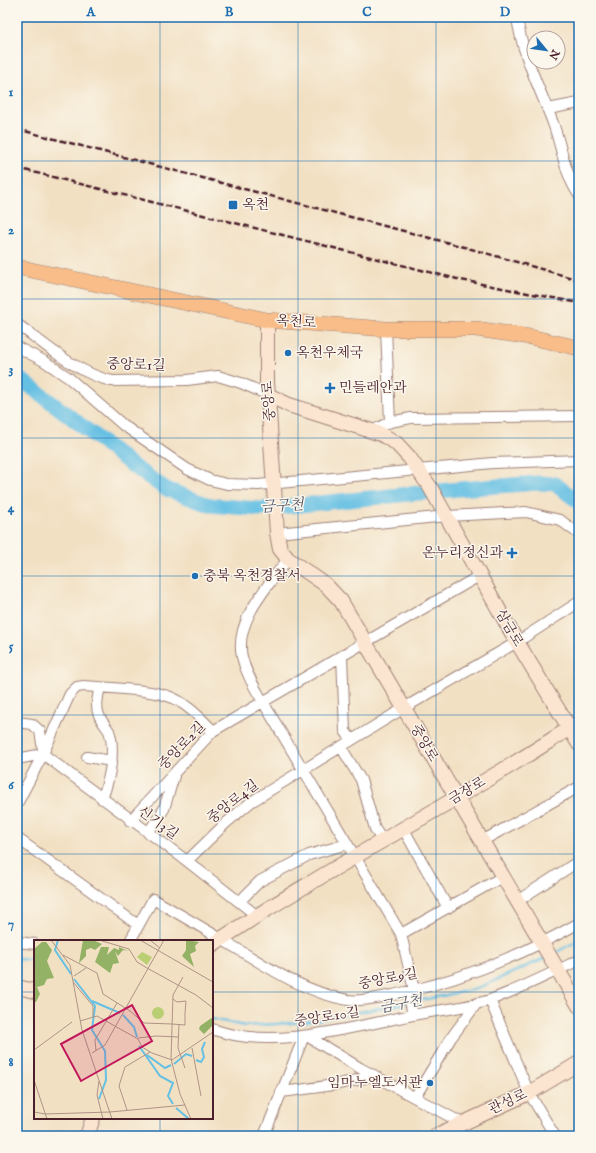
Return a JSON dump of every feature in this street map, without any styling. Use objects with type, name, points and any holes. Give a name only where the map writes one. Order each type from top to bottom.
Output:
[{"type":"main road","name":"옥천로","points":[[17,267],[267,320],[386,329],[476,329],[530,337],[579,348]]},
{"type":"main road","name":"중앙로","points":[[267,320],[268,395],[277,529],[280,549],[288,559],[326,585],[341,601],[558,970]]},
{"type":"main road","points":[[268,395],[289,405],[372,431],[396,443],[420,471]]},
{"type":"main road","name":"삼금로","points":[[420,471],[517,642],[574,725],[579,744]]},
{"type":"main road","name":"금장로","points":[[217,942],[256,915],[382,840],[457,798],[574,725]]},
{"type":"main road","points":[[558,970],[579,1006]]},
{"type":"main road","points":[[17,987],[34,990]]},
{"type":"main road","name":"관성로","points":[[435,1136],[529,1093],[579,1063]]},
{"type":"main road","points":[[87,1136],[93,1119]]},
{"type":"street","points":[[517,17],[523,46],[548,109],[572,185],[579,195]]},
{"type":"street","points":[[548,109],[579,103]]},
{"type":"street","name":"중앙로1길","points":[[17,324],[89,374],[102,379],[112,381],[180,380],[218,376],[241,383],[268,395]]},
{"type":"street","points":[[386,329],[390,422]]},
{"type":"street","points":[[17,347],[44,361],[69,378],[124,425],[187,469],[210,480],[227,484],[258,485],[493,463],[579,460]]},
{"type":"street","points":[[372,431],[390,422],[411,418],[454,416],[579,416]]},
{"type":"street","points":[[277,529],[445,513],[526,512],[560,520],[579,534]]},
{"type":"street","points":[[288,559],[259,598],[247,619],[242,638],[242,656],[245,668],[302,771],[401,934],[411,990],[413,1015]]},
{"type":"street","name":"중앙로2길","points":[[130,821],[213,731],[480,576]]},
{"type":"street","name":"중앙로4길","points":[[187,861],[226,823],[251,802],[404,708],[517,642],[579,602]]},
{"type":"street","points":[[342,656],[345,731],[352,740]]},
{"type":"street","points":[[17,804],[43,754],[70,694],[77,688],[84,686],[133,690],[173,698],[199,716],[213,731]]},
{"type":"street","points":[[100,688],[97,698],[98,714],[109,732],[112,761],[108,784],[102,799]]},
{"type":"street","points":[[17,722],[32,724],[40,730],[44,745],[43,754]]},
{"type":"street","points":[[341,747],[361,780],[375,828],[382,840]]},
{"type":"street","points":[[17,759],[43,754]]},
{"type":"street","name":"신기3길","points":[[43,754],[130,821],[187,861],[256,915]]},
{"type":"street","points":[[87,757],[112,761]]},
{"type":"street","points":[[148,833],[164,809],[175,772]]},
{"type":"street","points":[[482,842],[579,788]]},
{"type":"street","points":[[403,828],[448,908]]},
{"type":"street","points":[[17,838],[138,924]]},
{"type":"street","points":[[239,902],[260,881],[310,855],[347,844]]},
{"type":"street","points":[[517,901],[579,861]]},
{"type":"street","points":[[401,934],[502,877]]},
{"type":"street","points":[[130,940],[153,899],[217,942]]},
{"type":"street","points":[[544,946],[579,923]]},
{"type":"street","points":[[17,942],[34,944]]},
{"type":"street","name":"중앙로9길","points":[[217,942],[312,990],[350,1000],[378,998],[411,990],[485,968],[544,946]]},
{"type":"street","name":"중앙로10길","points":[[213,1029],[224,1033],[250,1037],[305,1036],[490,1000],[579,960]]},
{"type":"street","points":[[490,1000],[529,1093],[555,1136]]},
{"type":"street","points":[[415,1097],[451,1038],[477,1003]]},
{"type":"street","points":[[264,1136],[305,1036],[462,1123]]},
{"type":"street","points":[[281,1092],[318,1088],[356,1081],[374,1075]]},
{"type":"waterway","name":"금구천","points":[[17,379],[23,381],[134,467],[166,489],[209,505],[260,509],[459,489],[538,483],[555,484],[579,502]]},
{"type":"waterway","name":"금구천","points":[[553,954],[579,940]]},
{"type":"waterway","name":"금구천","points":[[412,1002],[476,989],[545,958]]},
{"type":"waterway","name":"금구천","points":[[17,959],[34,960]]},
{"type":"waterway","name":"금구천","points":[[213,1019],[245,1026],[306,1022],[407,1003]]},
{"type":"railway","points":[[17,129],[468,248],[579,280]]},
{"type":"railway","points":[[17,168],[461,280],[579,303]]},
{"type":"place","name":"옥천","points":[[233,205]]},
{"type":"place","name":"옥천우체국","points":[[288,353]]},
{"type":"place","name":"민들레안과","points":[[330,388]]},
{"type":"place","name":"온누리정신과","points":[[512,553]]},
{"type":"place","name":"충북 옥천경찰서","points":[[195,576]]},
{"type":"place","name":"임마누엘도서관","points":[[430,1083]]}]
